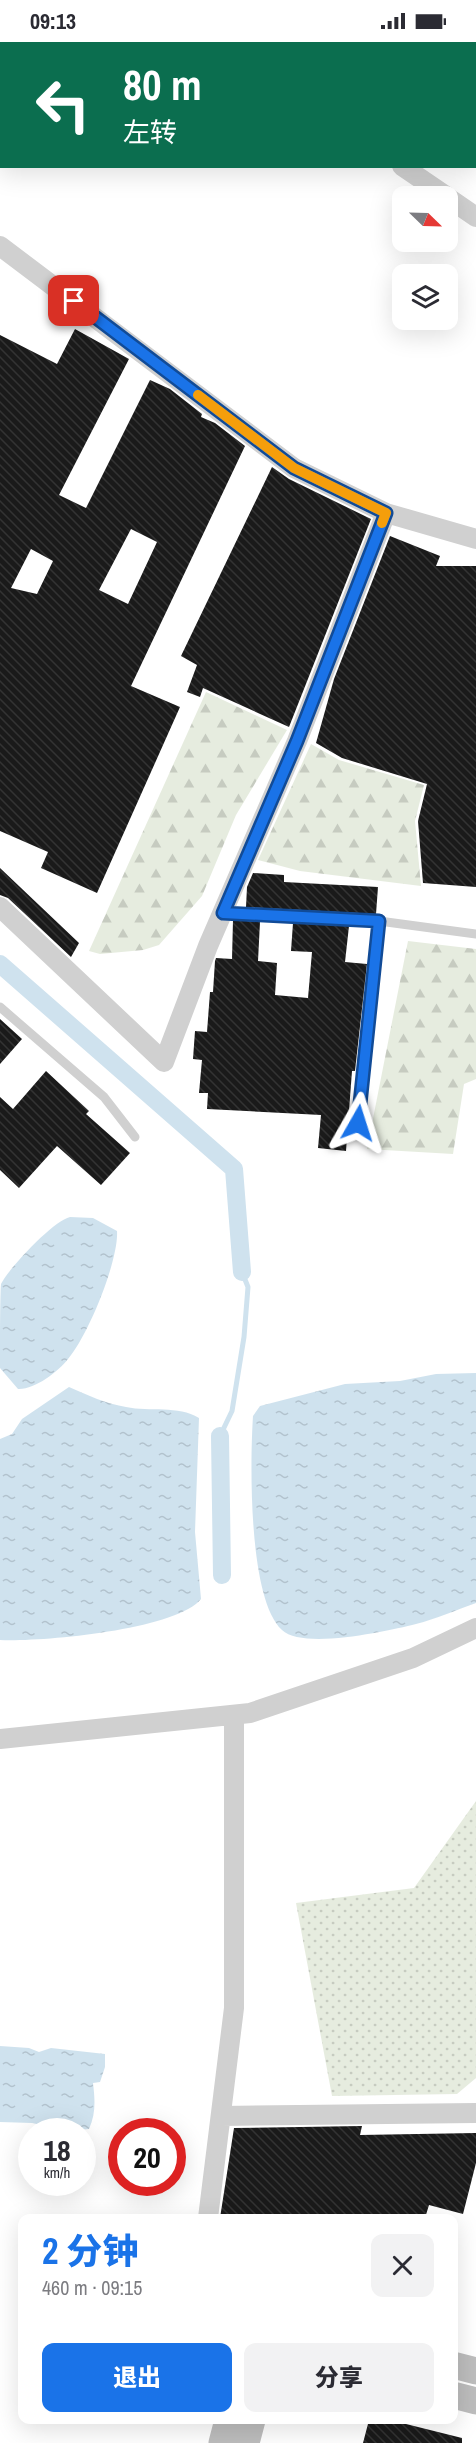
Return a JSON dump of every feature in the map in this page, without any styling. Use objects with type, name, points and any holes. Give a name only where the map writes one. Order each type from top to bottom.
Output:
[{"type":"street","points":[[405,168],[431,186]]},
{"type":"street","points":[[458,205],[476,217]]},
{"type":"street","points":[[0,246],[294,468],[386,513],[476,540]]},
{"type":"street","points":[[0,907],[164,1062],[223,913],[297,741],[386,513]]},
{"type":"street","points":[[0,1738],[250,1713],[413,1658],[476,1628]]},
{"type":"street","points":[[209,2214],[234,2008],[234,1715]]},
{"type":"street","points":[[222,2116],[476,2113]]},
{"type":"street","points":[[458,2366],[476,2371]]},
{"type":"street","points":[[458,2396],[476,2401]]},
{"type":"street","points":[[222,2443],[227,2424]]},
{"type":"street","points":[[246,2443],[251,2424]]},
{"type":"lane","points":[[223,913],[379,921],[476,934]]},
{"type":"lane","points":[[358,1123],[379,921]]},
{"type":"lane","points":[[0,1007],[104,1097],[135,1137]]},
{"type":"green space","points":[[206,692],[287,730],[236,815],[202,896],[159,945],[143,950],[100,954],[89,951]]},
{"type":"green space","points":[[311,744],[339,760],[424,785],[415,821],[421,886],[300,871],[258,860]]},
{"type":"green space","points":[[408,941],[476,949],[476,1079],[464,1084],[453,1154],[367,1149]]},
{"type":"green space","points":[[476,1801],[476,2078],[457,2094],[332,2096],[296,1903],[414,1888]]},
{"type":"water","points":[[70,1217],[93,1218],[117,1231],[108,1278],[93,1316],[68,1359],[45,1379],[31,1387],[18,1389],[0,1368],[1,1284],[32,1246],[62,1220]]},
{"type":"water","points":[[476,1373],[476,1603],[416,1624],[346,1637],[308,1638],[293,1636],[282,1630],[271,1614],[257,1561],[251,1464],[253,1416],[260,1406],[345,1384],[400,1381],[436,1374]]},
{"type":"water","points":[[69,1387],[119,1406],[182,1412],[199,1418],[195,1532],[201,1599],[187,1610],[165,1619],[137,1626],[75,1636],[0,1640],[0,1439],[12,1434],[22,1419]]},
{"type":"water","points":[[0,2046],[29,2048],[39,2052],[51,2048],[105,2054],[105,2067],[100,2082],[93,2083],[93,2118],[18,2118],[18,2123],[0,2122]]},
{"type":"building","points":[[75,329],[129,359],[59,495],[86,508],[150,380],[170,389],[202,414],[201,417],[215,423],[245,446],[131,686],[180,707],[97,893],[41,868],[48,852],[0,831],[0,335],[57,364]],"holes":[[[131,529],[157,542],[128,604],[99,590]],[[31,549],[53,561],[37,594],[11,588]]]},
{"type":"building","points":[[272,467],[289,479],[371,519],[289,727],[203,688],[200,697],[187,692],[197,665],[181,656]]},
{"type":"building","points":[[390,536],[440,556],[436,566],[476,566],[476,887],[423,883],[418,821],[427,784],[342,758],[316,743],[334,679]]},
{"type":"building","points":[[0,868],[79,943],[71,957],[8,898],[0,895]]},
{"type":"building","points":[[253,873],[284,875],[284,882],[378,887],[376,914],[246,907],[247,887]]},
{"type":"building","points":[[233,920],[260,922],[258,961],[277,963],[275,995],[308,998],[312,952],[291,951],[293,923],[349,926],[345,962],[367,964],[355,1071],[352,1071],[346,1151],[318,1148],[321,1115],[207,1109],[208,1093],[199,1093],[202,1060],[193,1059],[195,1031],[207,1032],[210,992],[213,992],[216,958],[232,959]]},
{"type":"building","points":[[0,1019],[22,1039],[0,1064]]},
{"type":"building","points":[[46,1071],[89,1111],[86,1114],[130,1153],[101,1185],[57,1146],[19,1188],[0,1170],[0,1097],[13,1109]]},
{"type":"building","points":[[362,2126],[360,2135],[476,2133],[476,2163],[463,2214],[429,2205],[426,2214],[221,2214],[234,2128]]},
{"type":"building","points":[[368,2424],[406,2424],[462,2438],[462,2443],[363,2443]]},
{"type":"waterway","points":[[0,964],[234,1169],[242,1272]]},
{"type":"waterway","points":[[220,1436],[232,1411],[244,1337],[248,1287],[242,1272]]},
{"type":"waterway","points":[[220,1436],[222,1575]]},
{"type":"slow traffic","points":[[198,395],[294,468],[386,513],[382,523]]},
{"type":"route","points":[[74,301],[294,468],[386,513],[297,741],[223,913],[379,921],[358,1123]]}]
